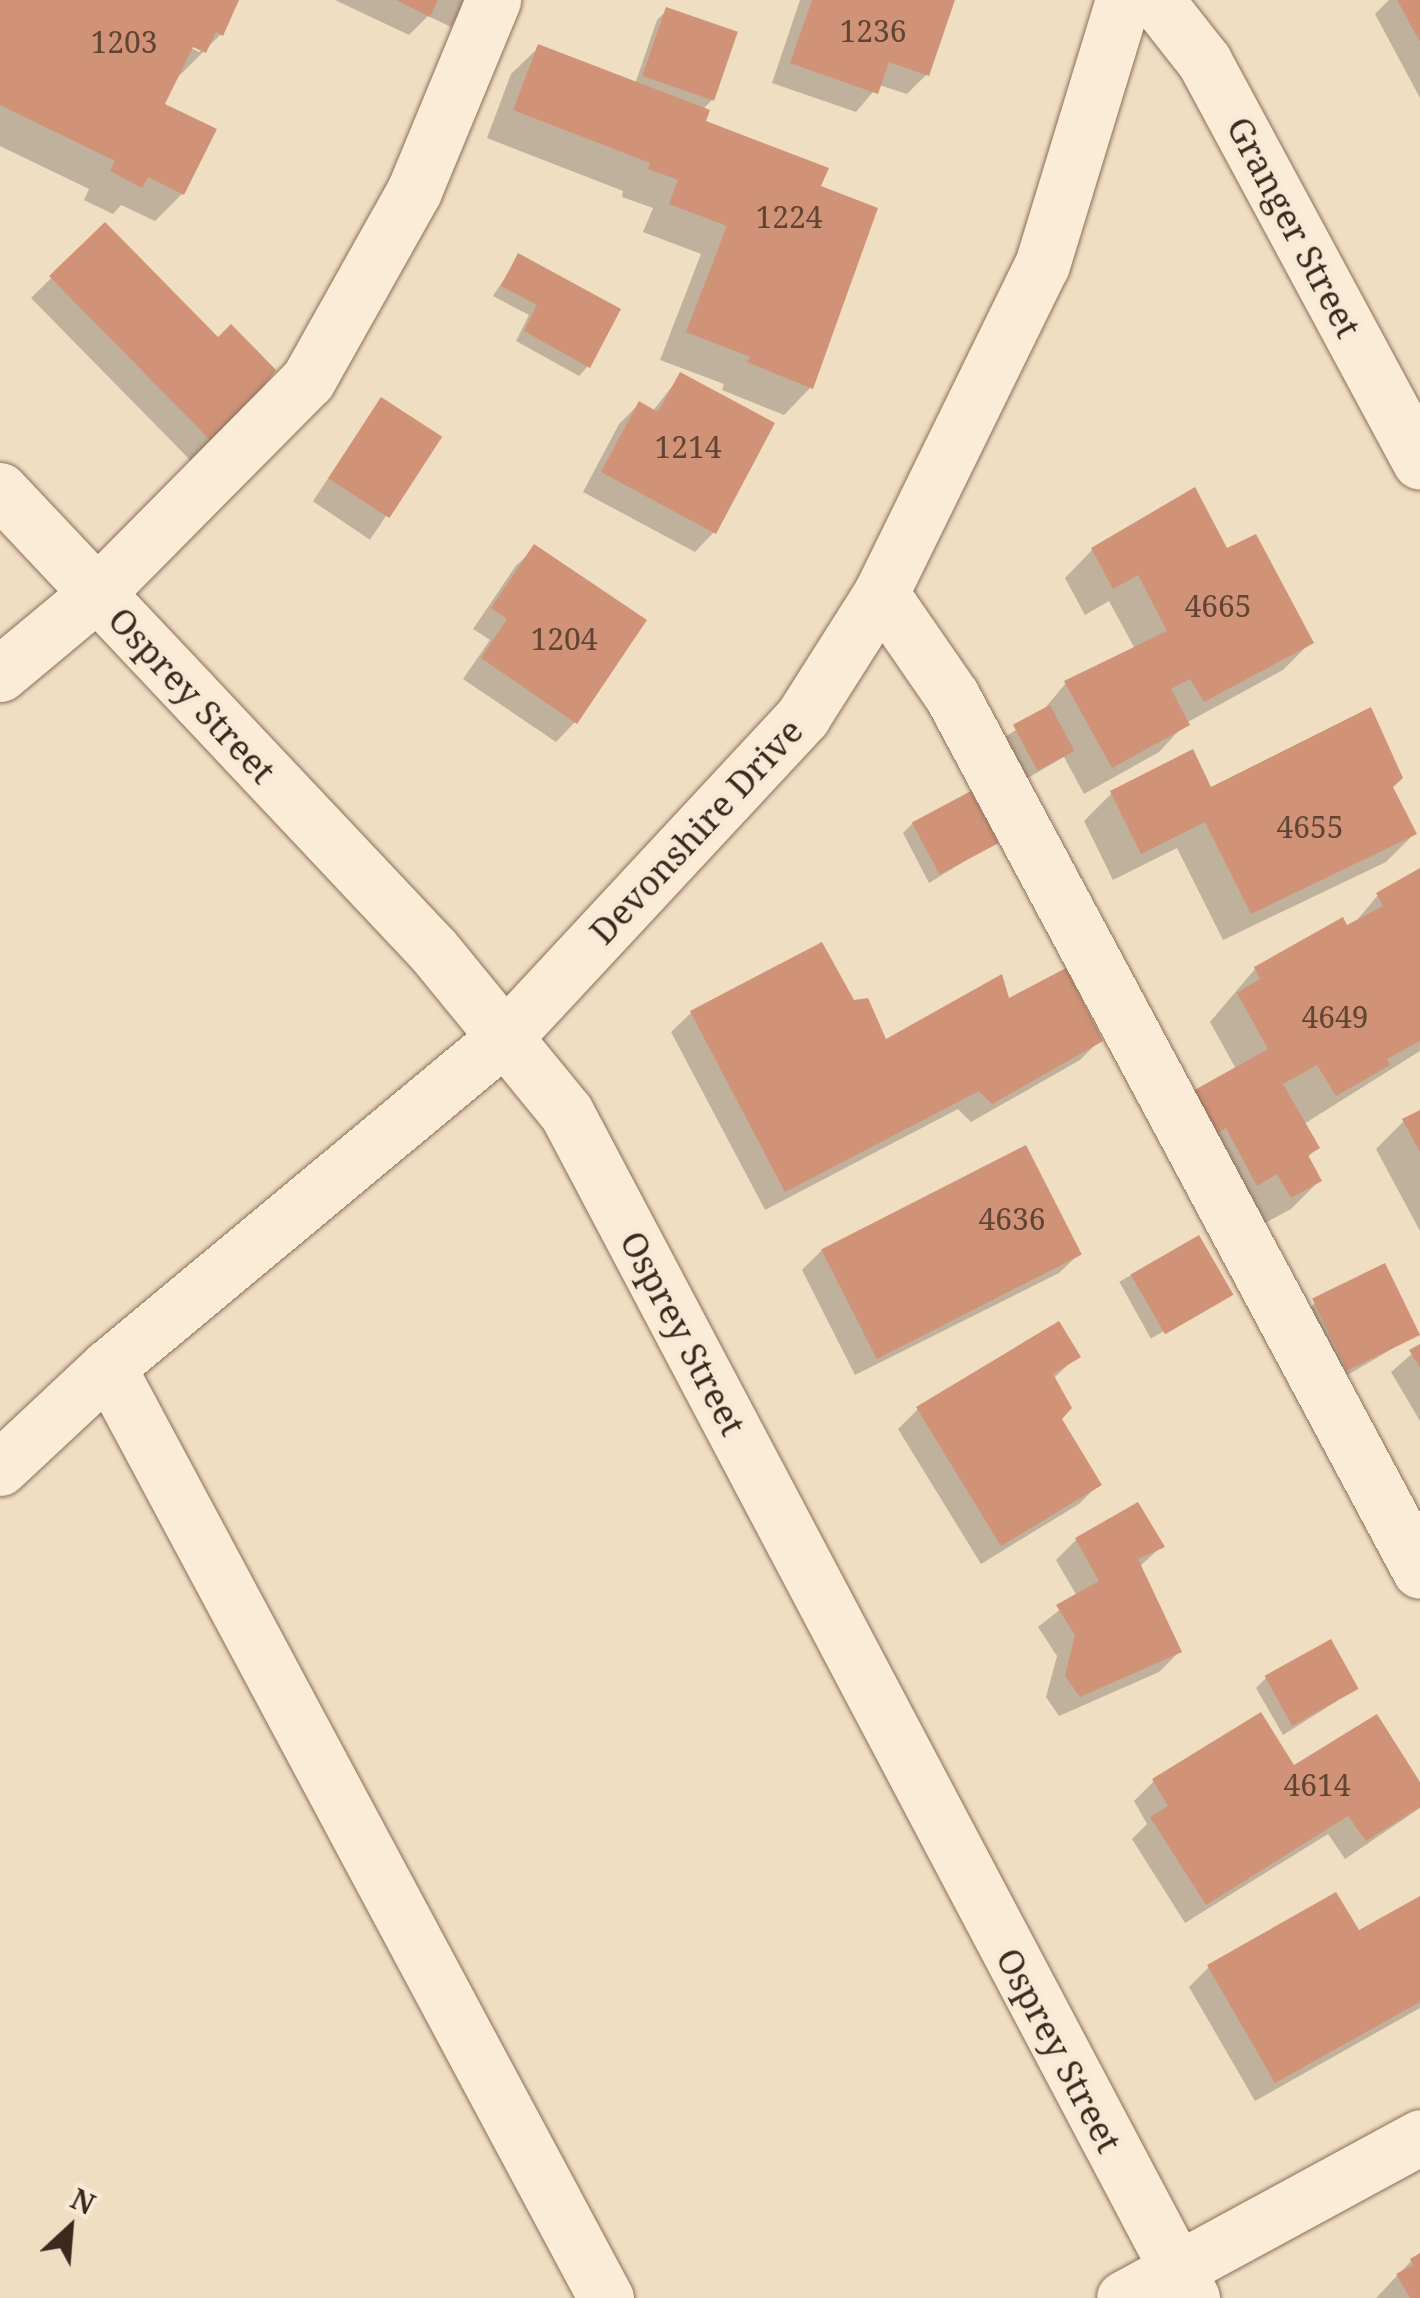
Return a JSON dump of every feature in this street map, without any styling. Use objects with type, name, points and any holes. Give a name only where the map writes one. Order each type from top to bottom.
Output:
[{"type":"street","points":[[0,674],[96,594],[308,380],[414,191],[493,0]]},
{"type":"street","name":"Devonshire Drive","points":[[0,1468],[108,1366],[507,1034],[803,716],[881,593],[1042,266],[1124,0]]},
{"type":"street","name":"Granger Street","points":[[1156,0],[1204,61],[1420,462]]},
{"type":"street","name":"Osprey Street","points":[[0,490],[434,951],[507,1034],[566,1112],[1185,2284]]},
{"type":"street","points":[[881,593],[952,696],[1420,1571]]},
{"type":"street","points":[[108,1366],[606,2298]]},
{"type":"street","points":[[1124,2298],[1185,2284],[1420,2136]]},
{"type":"building","points":[[0,0],[239,0],[223,36],[216,32],[206,53],[193,47],[165,104],[217,129],[184,195],[148,177],[142,188],[110,171],[115,161],[0,105]]},
{"type":"building","points":[[396,0],[438,0],[430,17]]},
{"type":"building","points":[[812,0],[955,0],[929,76],[889,62],[878,94],[790,63]]},
{"type":"building","points":[[1397,0],[1420,0],[1420,42]]},
{"type":"building","points":[[666,7],[738,32],[714,101],[642,76]]},
{"type":"building","points":[[538,44],[710,110],[706,121],[829,168],[821,186],[878,208],[813,389],[747,362],[750,357],[686,332],[727,226],[669,204],[678,180],[648,169],[650,163],[513,110]]},
{"type":"building","points":[[105,222],[218,337],[231,324],[276,370],[217,447],[49,276]]},
{"type":"building","points":[[518,253],[621,309],[590,368],[524,331],[537,305],[501,286]]},
{"type":"building","points":[[680,372],[775,423],[716,534],[601,472],[639,401],[658,412]]},
{"type":"building","points":[[381,397],[442,437],[389,518],[328,478]]},
{"type":"building","points":[[1195,487],[1227,548],[1256,534],[1314,643],[1204,702],[1190,679],[1171,689],[1190,725],[1112,768],[1064,681],[1167,631],[1138,575],[1113,589],[1091,548]]},
{"type":"building","points":[[534,544],[647,620],[577,724],[481,658],[507,619],[491,608]]},
{"type":"building","points":[[1050,705],[1074,751],[1037,771],[1013,725]]},
{"type":"building","points":[[1371,707],[1403,778],[1393,787],[1417,834],[1251,914],[1205,822],[1141,854],[1110,791],[1193,749],[1211,787]]},
{"type":"building","points":[[971,791],[999,843],[940,875],[912,822]]},
{"type":"building","points":[[1420,868],[1420,1041],[1387,1059],[1390,1065],[1336,1096],[1317,1065],[1283,1084],[1320,1148],[1308,1155],[1322,1181],[1291,1198],[1277,1174],[1257,1186],[1226,1128],[1214,1135],[1191,1092],[1268,1049],[1237,993],[1260,979],[1254,967],[1343,917],[1347,925],[1383,906],[1376,893]]},
{"type":"building","points":[[822,942],[854,1000],[868,998],[886,1039],[1002,974],[1009,998],[1066,968],[1103,1041],[992,1104],[979,1091],[785,1192],[690,1011]]},
{"type":"building","points":[[1420,1110],[1420,1152],[1402,1119]]},
{"type":"building","points":[[1026,1145],[1082,1255],[877,1359],[821,1249]]},
{"type":"building","points":[[1199,1235],[1234,1295],[1165,1334],[1131,1274]]},
{"type":"building","points":[[1385,1263],[1420,1335],[1347,1370],[1312,1299]]},
{"type":"building","points":[[1059,1321],[1081,1357],[1053,1374],[1072,1408],[1062,1419],[1102,1485],[1001,1546],[916,1407]]},
{"type":"building","points":[[1420,1344],[1420,1368],[1409,1350]]},
{"type":"building","points":[[1138,1502],[1165,1547],[1138,1559],[1182,1652],[1080,1697],[1065,1676],[1075,1635],[1056,1605],[1099,1581],[1075,1538]]},
{"type":"building","points":[[1331,1639],[1359,1689],[1292,1726],[1265,1676]]},
{"type":"building","points":[[1261,1712],[1294,1765],[1377,1714],[1420,1782],[1420,1807],[1366,1841],[1348,1816],[1206,1905],[1150,1817],[1168,1806],[1152,1779]]},
{"type":"building","points":[[1336,1892],[1359,1930],[1420,1896],[1420,2002],[1275,2083],[1207,1965]]},
{"type":"building","points":[[1420,2253],[1420,2298],[1410,2298],[1396,2274],[1413,2265],[1410,2259]]}]
